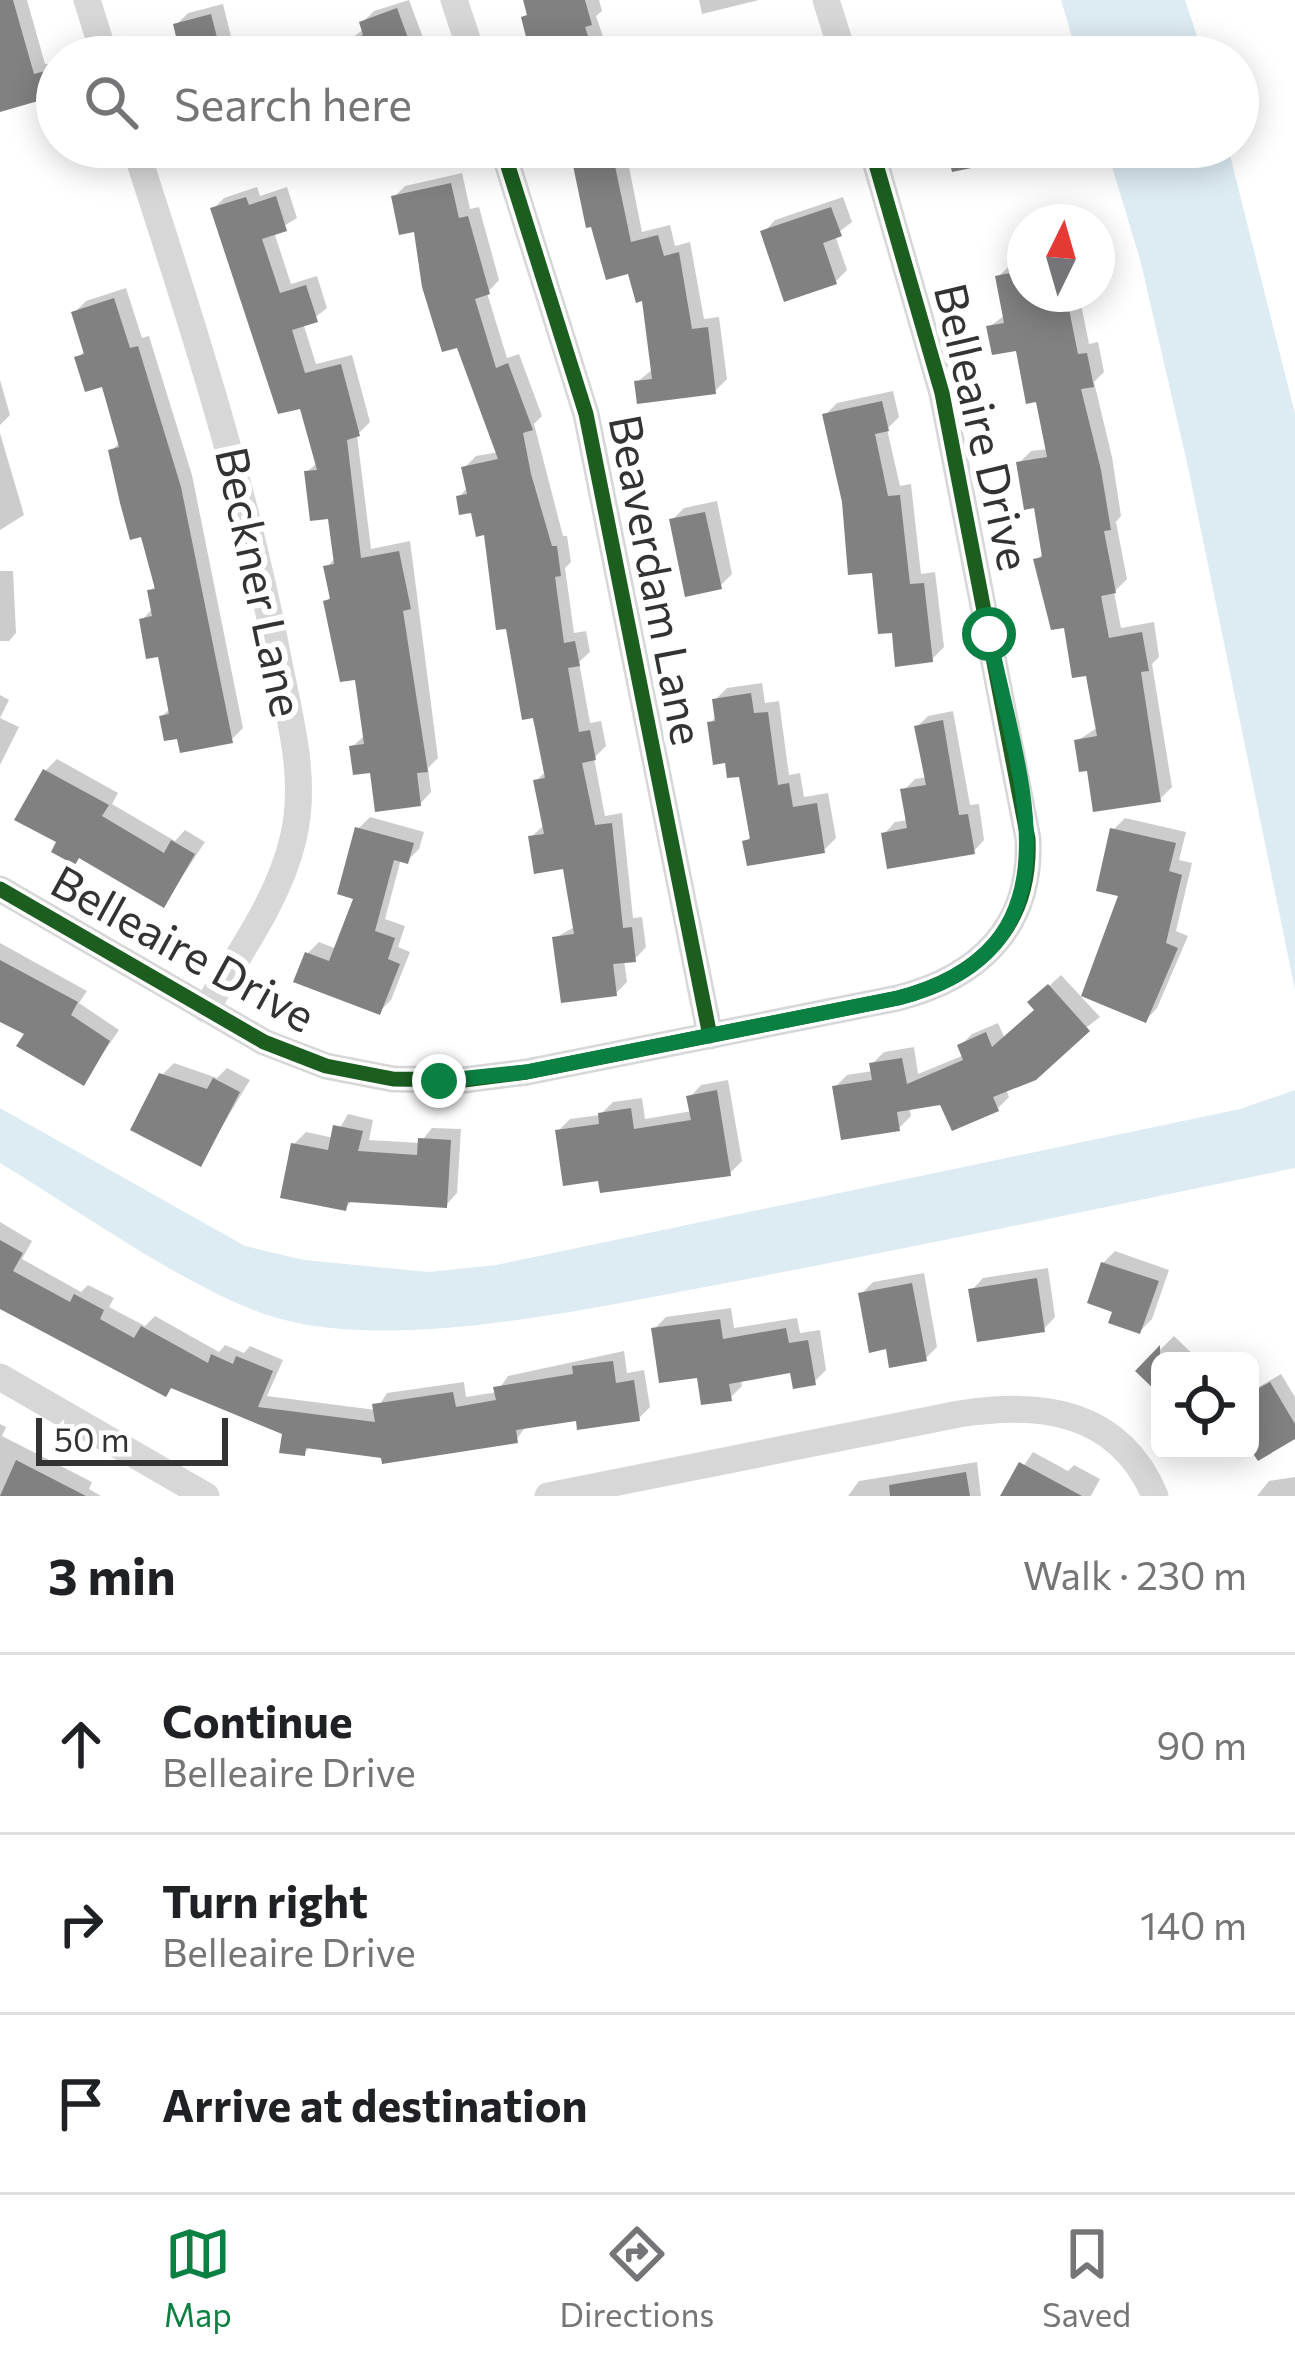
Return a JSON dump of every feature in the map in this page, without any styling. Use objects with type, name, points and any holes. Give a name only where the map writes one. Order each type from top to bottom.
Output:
[{"type":"street","points":[[87,0],[98,36]]},
{"type":"street","points":[[454,0],[466,36]]},
{"type":"street","points":[[826,0],[837,36]]},
{"type":"street","name":"Beckner Lane","points":[[142,168],[222,415],[267,603],[298,776],[298,815],[287,859],[206,1010]]},
{"type":"street","name":"Beaverdam Lane","points":[[509,168],[586,414],[710,1036]]},
{"type":"street","name":"Belleaire Drive","points":[[0,889],[206,1010],[304,1059],[417,1081],[510,1075],[898,998],[960,976],[1003,938],[1020,905],[1028,874],[1022,800],[960,473],[917,291],[878,168]]},
{"type":"street","points":[[0,1377],[206,1496]]},
{"type":"street","points":[[548,1496],[958,1414],[1024,1406],[1071,1414],[1102,1430],[1130,1454],[1155,1496]]},
{"type":"shaded area","points":[[1061,0],[1185,0],[1197,36],[1072,36]]},
{"type":"shaded area","points":[[1112,168],[1233,168],[1295,414],[1295,990],[1188,467],[1140,259]]},
{"type":"shaded area","points":[[1295,1090],[1295,1168],[620,1303],[440,1328],[326,1327],[244,1306],[173,1271],[0,1163],[0,1108],[245,1246],[304,1260],[429,1272],[496,1265],[1240,1109]]},
{"type":"building","points":[[0,0],[13,0],[36,73],[36,102],[0,112]]},
{"type":"building","points":[[523,0],[585,0],[592,25],[585,27],[588,36],[526,36],[521,17],[527,15]]},
{"type":"building","points":[[397,8],[407,36],[361,36],[359,22]]},
{"type":"building","points":[[211,14],[217,36],[176,36],[173,24]]},
{"type":"building","points":[[574,168],[615,168],[631,242],[658,235],[664,256],[679,252],[692,329],[708,327],[716,394],[637,404],[634,381],[652,379],[642,301],[636,303],[628,274],[606,280],[591,227],[586,228]]},
{"type":"building","points":[[451,183],[459,218],[468,216],[490,294],[475,299],[496,368],[508,363],[533,430],[523,433],[531,474],[552,546],[557,546],[561,576],[555,577],[564,643],[575,641],[580,666],[568,668],[579,732],[590,730],[596,760],[582,763],[595,825],[612,823],[623,928],[632,927],[636,962],[613,964],[617,996],[561,1003],[552,937],[574,934],[563,869],[534,874],[528,836],[544,834],[533,780],[545,778],[533,718],[522,720],[506,629],[496,630],[484,535],[476,537],[471,513],[459,515],[456,496],[467,494],[461,467],[498,459],[457,348],[442,352],[422,287],[414,232],[399,235],[391,196]]},
{"type":"building","points":[[276,196],[287,231],[262,239],[280,293],[306,285],[318,322],[292,330],[305,373],[341,364],[360,436],[347,440],[361,558],[399,551],[411,609],[403,611],[428,772],[417,773],[421,806],[375,812],[370,773],[353,775],[349,746],[364,744],[355,680],[340,682],[323,601],[330,599],[323,566],[334,564],[328,519],[310,521],[304,471],[317,470],[300,409],[278,414],[210,208],[246,197],[249,205]]},
{"type":"building","points":[[831,207],[842,236],[823,243],[837,284],[784,302],[760,231]]},
{"type":"building","points":[[1007,274],[1007,312],[1070,312],[1078,354],[1087,353],[1094,387],[1081,389],[1101,470],[1111,530],[1104,531],[1116,593],[1101,596],[1109,638],[1142,632],[1149,671],[1141,672],[1161,802],[1093,812],[1087,771],[1079,772],[1074,740],[1097,736],[1086,676],[1072,678],[1064,628],[1051,630],[1033,559],[1042,557],[1034,508],[1024,510],[1016,462],[1047,457],[1036,402],[1026,404],[1016,351],[992,355],[986,326],[1004,323],[995,276]]},
{"type":"building","points":[[114,298],[130,348],[138,346],[181,487],[233,743],[180,753],[177,739],[164,741],[159,716],[169,714],[158,657],[146,659],[139,619],[152,616],[147,590],[155,589],[141,537],[130,540],[120,503],[108,450],[119,447],[102,387],[85,392],[74,357],[84,354],[71,312]]},
{"type":"building","points":[[882,401],[889,431],[875,434],[888,496],[900,495],[910,584],[924,583],[933,662],[895,667],[892,633],[878,634],[872,573],[848,575],[842,502],[822,414]]},
{"type":"building","points":[[705,512],[722,589],[685,597],[669,519]]},
{"type":"building","points":[[751,693],[754,713],[768,712],[778,785],[789,783],[793,807],[817,803],[825,853],[747,866],[742,841],[750,839],[739,777],[727,778],[725,763],[713,765],[707,722],[715,721],[712,699]]},
{"type":"building","points":[[943,720],[959,815],[968,814],[975,854],[887,869],[881,833],[907,828],[900,789],[926,785],[914,726]]},
{"type":"building","points":[[43,769],[109,805],[102,816],[164,853],[171,840],[195,854],[164,908],[79,858],[75,865],[51,852],[56,842],[14,820]]},
{"type":"building","points":[[355,827],[414,843],[408,864],[394,860],[375,931],[395,938],[388,959],[400,964],[380,1015],[293,982],[305,952],[329,961],[353,899],[337,894]]},
{"type":"building","points":[[1110,828],[1176,843],[1169,871],[1182,875],[1166,943],[1178,948],[1146,1023],[1081,996],[1118,896],[1096,891]]},
{"type":"building","points":[[0,960],[78,1002],[71,1015],[110,1041],[84,1086],[16,1046],[24,1034],[0,1022]]},
{"type":"building","points":[[1048,984],[1090,1031],[1036,1080],[993,1097],[999,1111],[952,1131],[940,1105],[897,1112],[900,1131],[841,1140],[832,1086],[872,1080],[869,1063],[902,1058],[907,1084],[963,1060],[957,1045],[986,1032],[992,1047],[1034,1010],[1027,1002]]},
{"type":"building","points":[[159,1073],[207,1089],[213,1078],[240,1092],[201,1167],[130,1130]]},
{"type":"building","points":[[717,1090],[731,1176],[600,1193],[598,1181],[563,1186],[555,1130],[599,1124],[598,1113],[631,1108],[634,1129],[691,1120],[686,1096]]},
{"type":"building","points":[[333,1125],[363,1131],[358,1151],[417,1155],[418,1138],[451,1140],[447,1208],[348,1202],[346,1211],[280,1198],[291,1143],[328,1150]]},
{"type":"building","points":[[0,1240],[23,1253],[13,1271],[70,1302],[74,1294],[104,1310],[100,1319],[134,1338],[141,1326],[208,1363],[211,1354],[233,1364],[236,1356],[273,1371],[258,1407],[375,1422],[372,1404],[453,1392],[456,1407],[496,1400],[493,1387],[573,1374],[572,1366],[613,1361],[616,1383],[634,1380],[640,1421],[577,1430],[576,1421],[516,1430],[518,1443],[382,1464],[381,1458],[306,1448],[305,1456],[279,1453],[282,1434],[171,1388],[166,1397],[0,1309]]},
{"type":"building","points":[[1101,1262],[1159,1281],[1140,1334],[1108,1323],[1112,1312],[1087,1303]]},
{"type":"building","points":[[1037,1278],[1045,1332],[977,1342],[968,1289]]},
{"type":"building","points":[[912,1283],[927,1361],[889,1368],[886,1349],[869,1353],[858,1293]]},
{"type":"building","points":[[720,1319],[723,1339],[786,1328],[789,1343],[808,1340],[816,1385],[793,1389],[790,1373],[729,1384],[732,1401],[701,1405],[697,1378],[659,1383],[651,1328]]},
{"type":"building","points":[[1151,1354],[1151,1386],[1135,1371]]},
{"type":"building","points":[[1270,1382],[1295,1424],[1295,1439],[1258,1461],[1259,1460],[1259,1388]]},
{"type":"building","points":[[16,1460],[86,1496],[0,1496]]},
{"type":"building","points":[[1019,1462],[1082,1496],[1000,1496]]},
{"type":"building","points":[[966,1472],[970,1496],[890,1496],[889,1485]]},
{"type":"cycle path","points":[[509,168],[586,414],[710,1036]]},
{"type":"cycle path","points":[[0,889],[264,1042],[326,1066],[393,1079],[464,1080],[527,1072],[898,998],[927,989],[976,962],[995,944],[1021,898],[1028,839],[942,393],[877,168]]},
{"type":"route","points":[[439,1081],[526,1072],[898,998],[944,985],[975,966],[1013,922],[1025,889],[1029,857],[989,634]]}]
